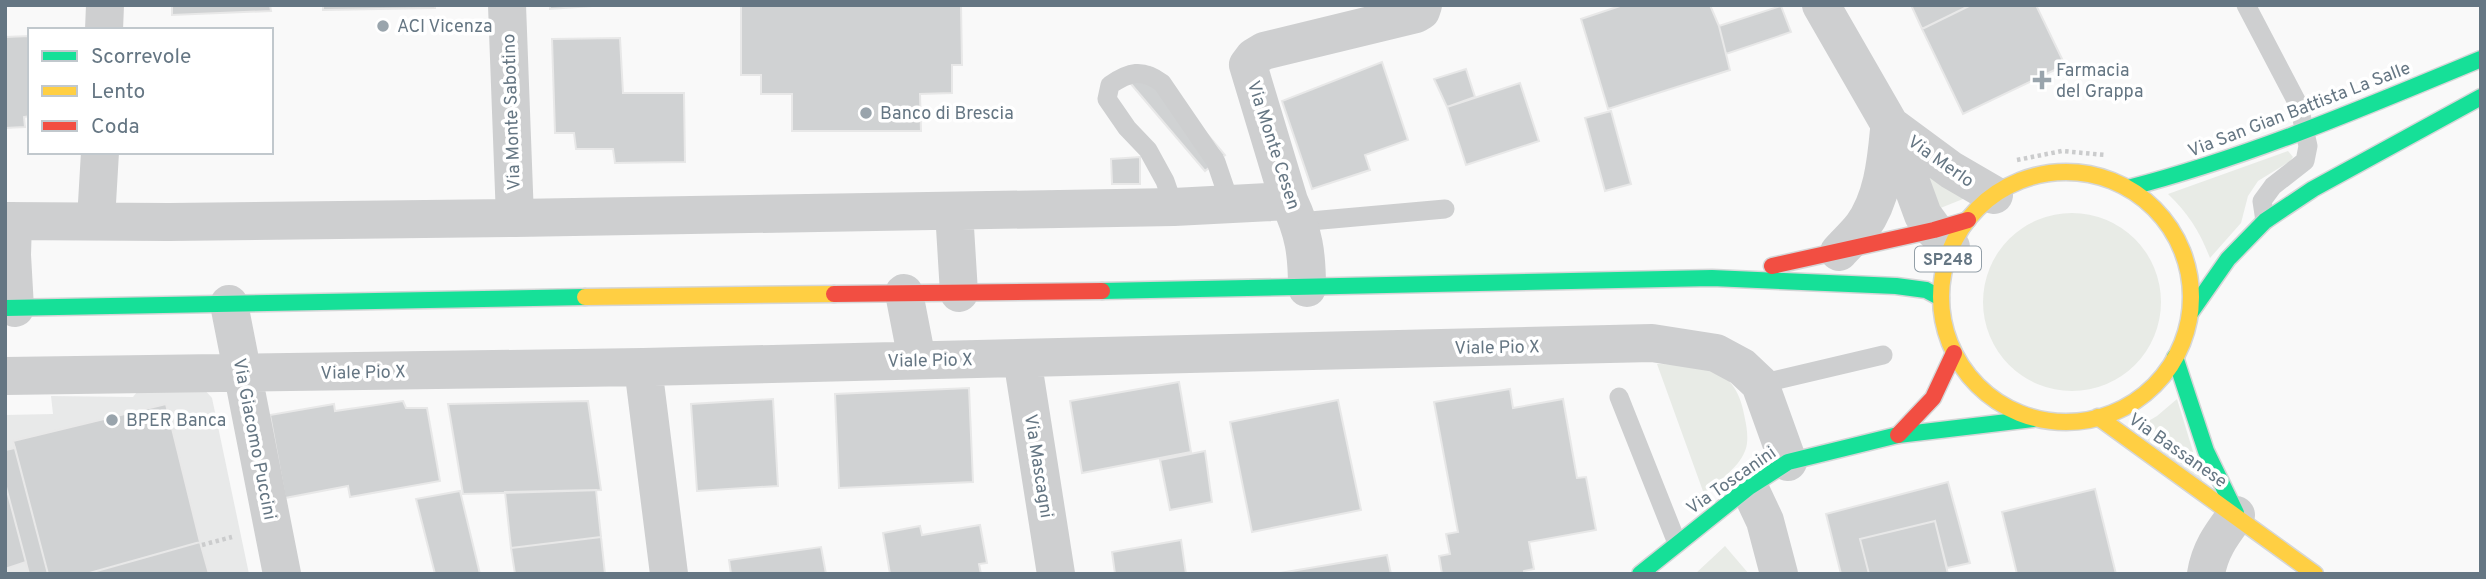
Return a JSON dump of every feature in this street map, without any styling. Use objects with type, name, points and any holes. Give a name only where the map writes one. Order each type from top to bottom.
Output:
[{"type":"main road","name":"Via San Gian Battista La Salle","points":[[2128,188],[2179,175],[2333,120],[2481,59]]},
{"type":"main road","name":"SP248","points":[[2191,312],[2228,259],[2265,221],[2313,189],[2481,97]]},
{"type":"main road","name":"SP248","points":[[1712,278],[1962,223],[2014,183],[2037,176],[2060,172],[2084,173],[2106,178],[2128,188],[2157,210],[2178,241],[2190,275],[2191,312],[2185,335],[2175,357],[2156,384],[2129,404],[2098,417],[2062,422],[2033,419],[1997,401],[1972,380],[1954,353],[1944,327],[1941,298],[1943,272],[1962,223]]},
{"type":"main road","name":"SP248","points":[[10,308],[382,300],[1307,288],[1712,278],[1896,286],[1926,290],[1941,298]]},
{"type":"main road","name":"Via Toscanini","points":[[1898,435],[1926,410],[1942,387],[1954,353]]},
{"type":"main road","name":"Via Bassanese","points":[[2175,357],[2206,451],[2236,515]]},
{"type":"main road","name":"Via Bassanese","points":[[2098,417],[2315,574]]},
{"type":"main road","name":"Via Toscanini","points":[[1640,574],[1749,487],[1788,463],[1898,435],[2033,419]]},
{"type":"street","points":[[104,28],[105,5]]},
{"type":"street","name":"Via Monte Sabotino","points":[[508,5],[515,218]]},
{"type":"street","name":"Via Monte Cesen","points":[[1307,288],[1307,253],[1248,65],[1264,51],[1416,14],[1421,11],[1423,5]]},
{"type":"street","points":[[1821,5],[1890,125],[1923,215],[1962,223]]},
{"type":"street","points":[[1839,252],[1863,226],[1878,196],[1886,165],[1890,125]]},
{"type":"street","name":"Via Merlo","points":[[1890,125],[1951,170],[1962,223]]},
{"type":"street","points":[[96,220],[100,154]]},
{"type":"street","points":[[10,308],[12,255],[9,221],[515,218],[1174,207],[1230,203],[1294,211]]},
{"type":"street","points":[[954,211],[959,293]]},
{"type":"street","points":[[904,293],[917,360]]},
{"type":"street","name":"Via Giacomo Puccini","points":[[229,304],[282,574]]},
{"type":"street","name":"Viale Pio X","points":[[5,376],[643,367],[1653,343],[1716,353],[1742,367],[1760,384]]},
{"type":"street","name":"Via Mascagni","points":[[1022,358],[1056,574]]},
{"type":"street","points":[[643,367],[669,574]]},
{"type":"street","points":[[1760,384],[1788,463]]},
{"type":"street","points":[[1749,487],[1765,521],[1779,574]]},
{"type":"street","points":[[2206,574],[2215,542],[2236,515]]},
{"type":"lane","points":[[2246,5],[2299,106],[2308,146],[2305,161],[2273,186],[2262,201],[2265,221]]},
{"type":"lane","points":[[1174,207],[1165,181],[1148,150],[1127,128],[1107,99],[1110,85],[1126,74],[1150,74],[1161,83],[1216,162],[1230,203]]},
{"type":"lane","points":[[1294,211],[1445,209]]},
{"type":"lane","points":[[1760,384],[1883,355]]},
{"type":"lane","points":[[1619,397],[1677,543]]},
{"type":"shaded area","points":[[2288,151],[2293,157],[2258,181],[2248,196],[2241,223],[2210,258],[2193,223],[2168,194]]},
{"type":"shaded area","points":[[1917,158],[1968,197],[1938,209]]},
{"type":"shaded area","points":[[2072,213],[2106,220],[2135,239],[2154,268],[2161,302],[2154,336],[2135,365],[2106,384],[2072,391],[2038,384],[2009,365],[1990,336],[1983,302],[1990,268],[2009,239],[2038,220]]},
{"type":"shaded area","points":[[1657,364],[1689,365],[1715,372],[1726,378],[1741,401],[1747,431],[1745,451],[1733,469],[1704,494]]},
{"type":"shaded area","points":[[144,383],[203,388],[212,398],[249,574],[5,574],[5,415],[53,414],[51,396],[133,397]]},
{"type":"shaded area","points":[[2177,399],[2202,481],[2133,430],[2157,416]]},
{"type":"shaded area","points":[[1725,546],[1749,574],[1695,574]]},
{"type":"building","points":[[172,5],[270,5],[271,11],[172,15]]},
{"type":"building","points":[[323,5],[435,5],[435,8],[323,10]]},
{"type":"building","points":[[550,5],[607,5],[550,9]]},
{"type":"building","points":[[741,5],[961,5],[962,65],[952,65],[952,93],[920,94],[921,131],[792,131],[792,94],[761,94],[761,75],[741,75]]},
{"type":"building","points":[[1623,5],[1710,5],[1719,26],[1730,70],[1608,109],[1581,19]]},
{"type":"building","points":[[1911,5],[1971,5],[1922,29]]},
{"type":"building","points":[[1971,5],[2036,5],[2065,65],[1963,114],[1922,29]]},
{"type":"building","points":[[1781,6],[1791,32],[1726,54],[1719,26]]},
{"type":"building","points":[[28,36],[28,116],[24,117],[25,127],[5,128],[5,37]]},
{"type":"building","points":[[620,38],[623,93],[684,93],[685,162],[615,163],[613,149],[576,149],[574,133],[555,133],[552,39]]},
{"type":"building","points":[[1382,62],[1408,140],[1365,155],[1370,170],[1312,189],[1282,101]]},
{"type":"building","points":[[1150,67],[1225,155],[1205,171],[1131,84]]},
{"type":"building","points":[[1466,69],[1475,97],[1447,107],[1434,79]]},
{"type":"building","points":[[1520,83],[1539,141],[1466,165],[1447,107]]},
{"type":"building","points":[[1611,111],[1631,184],[1605,191],[1585,118]]},
{"type":"building","points":[[1140,157],[1140,184],[1112,184],[1111,159]]},
{"type":"building","points":[[1179,382],[1191,452],[1082,473],[1070,401]]},
{"type":"building","points":[[969,388],[973,482],[839,488],[835,394]]},
{"type":"building","points":[[1510,389],[1513,408],[1563,399],[1577,478],[1586,477],[1596,530],[1529,542],[1534,569],[1524,571],[1524,574],[1442,574],[1439,556],[1450,554],[1446,534],[1458,532],[1434,402]]},
{"type":"building","points":[[773,399],[778,486],[697,491],[691,404]]},
{"type":"building","points":[[1338,400],[1361,510],[1252,532],[1230,422]]},
{"type":"building","points":[[403,401],[406,408],[427,408],[440,481],[350,497],[348,486],[285,498],[270,415],[334,404],[335,411]]},
{"type":"building","points":[[588,401],[601,490],[463,494],[448,404]]},
{"type":"building","points":[[166,404],[200,542],[86,574],[48,574],[13,441]]},
{"type":"building","points":[[15,448],[48,574],[29,574],[5,483],[5,450]]},
{"type":"building","points":[[1205,451],[1212,502],[1170,510],[1160,460]]},
{"type":"building","points":[[1948,482],[1970,563],[1947,568],[1935,521],[1860,539],[1869,574],[1841,574],[1826,514]]},
{"type":"building","points":[[5,483],[26,562],[5,569]]},
{"type":"building","points":[[2095,489],[2116,574],[2017,574],[2002,512]]},
{"type":"building","points":[[596,490],[601,537],[511,548],[505,492]]},
{"type":"building","points":[[460,491],[480,574],[435,574],[416,499]]},
{"type":"building","points":[[1935,521],[1948,574],[1869,574],[1860,539]]},
{"type":"building","points":[[980,525],[987,563],[979,564],[981,574],[890,574],[883,533],[920,526],[922,535]]},
{"type":"building","points":[[601,537],[605,574],[515,574],[511,548]]},
{"type":"building","points":[[1181,540],[1186,574],[1115,574],[1112,552]]},
{"type":"building","points":[[200,542],[209,574],[86,574]]},
{"type":"building","points":[[821,547],[826,574],[731,574],[729,560]]},
{"type":"building","points":[[1387,555],[1391,574],[1274,574]]},
{"type":"traffic: fast","points":[[2128,188],[2218,162],[2262,146],[2481,59]]},
{"type":"traffic: fast","points":[[2191,312],[2228,259],[2265,221],[2313,189],[2481,97]]},
{"type":"traffic: fast","points":[[1102,291],[1712,278],[1896,286],[1926,290],[1941,298]]},
{"type":"traffic: fast","points":[[5,308],[585,297]]},
{"type":"traffic: fast","points":[[2175,357],[2206,451],[2236,513]]},
{"type":"traffic: fast","points":[[1640,574],[1749,487],[1788,462],[1898,435],[2033,419]]},
{"type":"traffic: slow","points":[[2066,172],[2114,182],[2135,193],[2154,209],[2170,228],[2181,249],[2191,297],[2181,345],[2170,366],[2154,385],[2135,401],[2114,412],[2066,422],[2018,412],[1997,401],[1978,385],[1962,366],[1951,345],[1941,297],[1951,249],[1962,228],[1978,209],[1997,193],[2018,182],[2066,172]]},
{"type":"traffic: slow","points":[[585,297],[834,294]]},
{"type":"traffic: slow","points":[[2098,417],[2315,574]]},
{"type":"traffic: jam","points":[[1772,266],[1968,220]]},
{"type":"traffic: jam","points":[[834,294],[1102,291]]},
{"type":"traffic: jam","points":[[1898,435],[1933,398],[1954,353]]},
{"type":"place","name":"ACI Vicenza","points":[[383,26]]},
{"type":"place","name":"Farmacia del Grappa","points":[[2042,80]]},
{"type":"place","name":"Banco di Brescia","points":[[866,113]]},
{"type":"place","name":"BPER Banca","points":[[112,420]]}]
